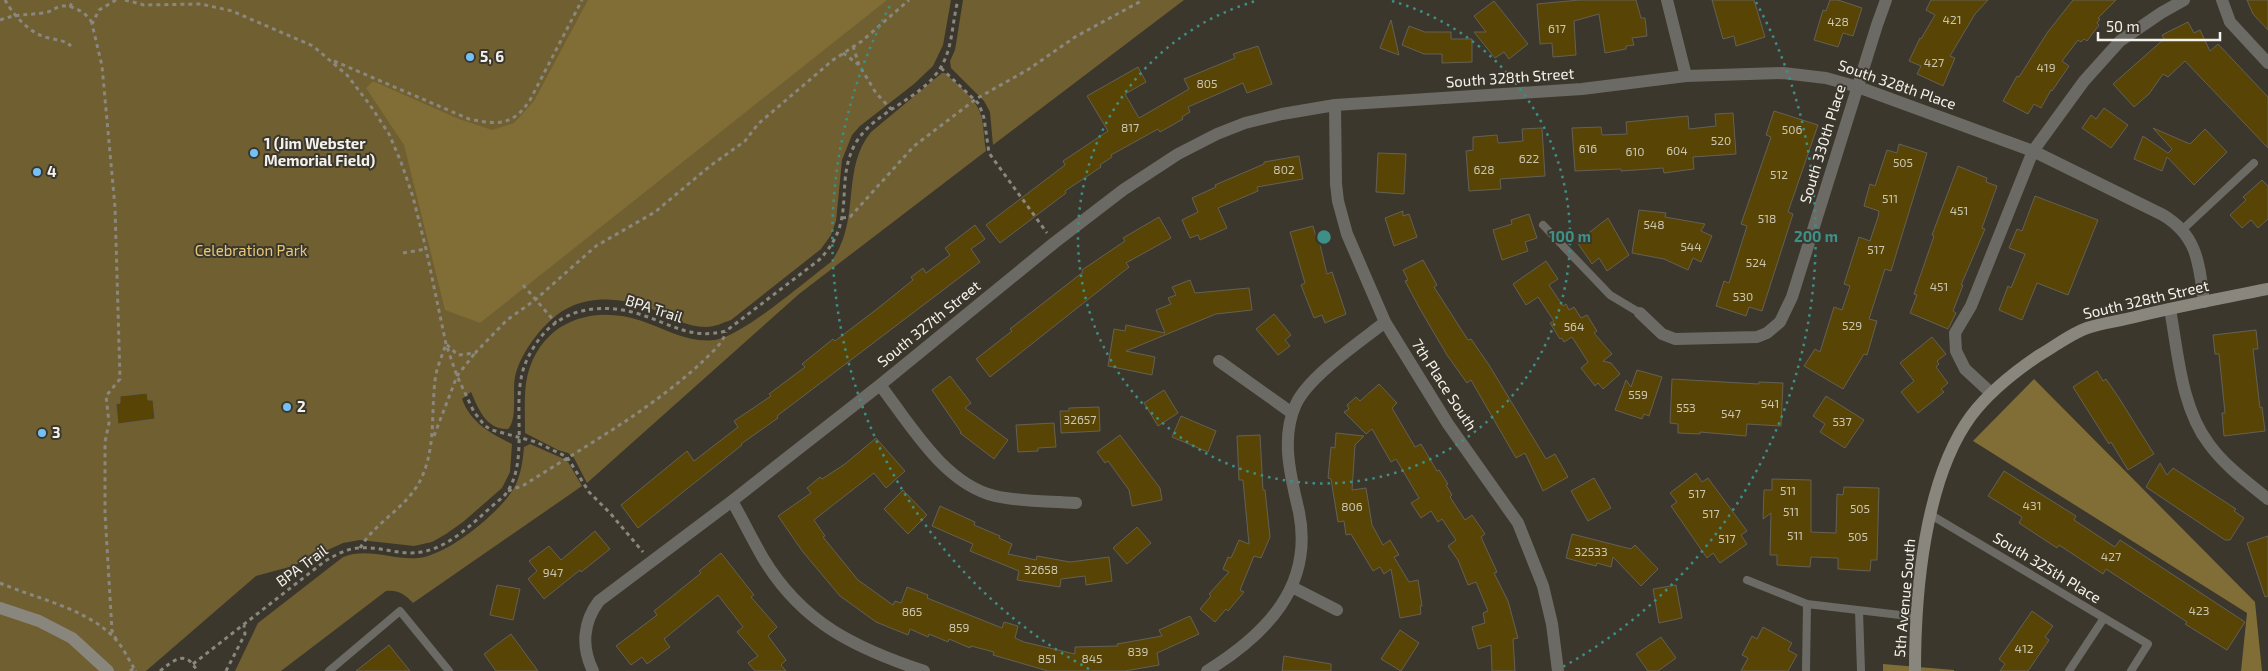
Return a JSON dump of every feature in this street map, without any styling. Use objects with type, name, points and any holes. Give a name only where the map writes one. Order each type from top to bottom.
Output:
[{"type":"street","points":[[1667,0],[1686,76]]},
{"type":"street","name":"South 330th Place","points":[[1640,313],[1662,334],[1675,339],[1748,338],[1767,334],[1782,317],[1792,297],[1886,0]]},
{"type":"street","points":[[1991,393],[1965,369],[1956,351],[1956,334],[1970,306],[2034,151],[2084,80],[2120,41],[2184,0]]},
{"type":"street","points":[[2222,0],[2230,22],[2268,63]]},
{"type":"street","name":"South 328th Place","points":[[1686,76],[1782,73],[1826,78],[1858,87],[2034,151],[2176,223],[2188,236],[2195,251],[2204,302]]},
{"type":"street","name":"South 328th Street","points":[[1335,105],[1582,89],[1686,76]]},
{"type":"street","name":"South 327th Street","points":[[593,671],[588,657],[585,632],[587,620],[598,601],[732,501],[880,386],[1054,243],[1123,190],[1178,154],[1217,134],[1245,123],[1282,114],[1335,105]]},
{"type":"street","name":"7th Place South","points":[[1335,105],[1335,164],[1338,201],[1347,234],[1385,322],[1448,424],[1518,523],[1542,586],[1552,624],[1558,671]]},
{"type":"street","name":"South 328th Street","points":[[1970,417],[1991,393],[2032,360],[2086,328],[2268,289]]},
{"type":"street","points":[[2170,309],[2184,386],[2198,427],[2222,460],[2266,492]]},
{"type":"street","points":[[1207,671],[1266,625],[1277,613],[1292,587],[1302,543],[1300,522],[1289,467],[1288,447],[1292,413],[1299,399],[1310,384],[1385,322]]},
{"type":"street","points":[[1220,361],[1292,413]]},
{"type":"street","points":[[880,386],[921,442],[960,478],[983,492],[1005,498],[1076,503]]},
{"type":"street","name":"5th Avenue South","points":[[1915,671],[1916,617],[1922,560],[1931,515],[1951,452],[1970,417]]},
{"type":"street","points":[[732,501],[764,559],[801,604],[832,631],[876,654],[924,671]]},
{"type":"street","points":[[1292,587],[1337,610]]},
{"type":"street","points":[[0,608],[39,622],[72,638],[108,671]]},
{"type":"lane","points":[[2182,230],[2254,163]]},
{"type":"lane","points":[[1543,225],[1610,295],[1640,313]]},
{"type":"lane","name":"South 325th Place","points":[[1931,515],[2148,644],[2131,671]]},
{"type":"lane","points":[[1747,580],[1806,604],[1916,617]]},
{"type":"lane","points":[[1806,604],[1806,671]]},
{"type":"lane","points":[[1859,610],[1860,671]]},
{"type":"lane","points":[[329,671],[400,611],[448,671]]},
{"type":"lane","points":[[2069,671],[2104,618]]},
{"type":"path","points":[[4,0],[29,30],[47,38],[66,42],[71,46]]},
{"type":"path","points":[[70,7],[73,0]]},
{"type":"path","points":[[92,24],[99,10],[116,0]]},
{"type":"path","points":[[125,0],[144,5],[193,3],[218,7],[288,34],[313,46],[347,75],[370,105],[388,134],[401,162],[413,197],[426,249],[446,344],[457,376],[479,420],[492,430],[536,442],[568,457],[589,492],[610,513],[650,561]]},
{"type":"path","points":[[331,60],[469,119],[486,123],[502,123],[513,119],[526,106],[582,0]]},
{"type":"path","points":[[360,548],[377,526],[412,494],[424,470],[433,439],[457,376],[475,353],[507,320],[536,299],[596,246],[655,212],[710,166],[745,141],[758,124],[833,60],[862,41],[909,0]]},
{"type":"path","points":[[508,491],[524,485],[614,430],[676,386],[710,354],[724,338],[726,331],[819,260],[836,240],[842,218],[846,177],[853,148],[866,129],[924,85],[941,68],[950,44],[958,0]]},
{"type":"path","points":[[842,218],[850,217],[914,146],[976,99],[1029,69],[1075,37],[1144,0]]},
{"type":"path","points":[[0,20],[15,14],[45,13],[62,6],[70,7],[83,13],[92,24],[102,66],[115,207],[120,379],[106,396],[109,423],[105,442],[104,465],[109,593],[112,631],[135,669],[130,671]]},
{"type":"path","points":[[854,46],[859,66],[876,93],[891,109]]},
{"type":"path","points":[[843,54],[859,66]]},
{"type":"path","points":[[941,68],[976,99],[984,118],[989,153],[1054,243]]},
{"type":"path","points":[[402,253],[426,249]]},
{"type":"path","points":[[523,285],[556,322]]},
{"type":"path","name":"BPA Trail","points":[[193,664],[325,561],[343,551],[360,548],[418,553],[436,548],[446,543],[508,491],[517,460],[519,394],[523,370],[535,346],[556,322],[573,313],[603,307],[641,314],[678,330],[693,333],[712,335],[726,331]]},
{"type":"path","points":[[446,344],[458,355],[475,353]]},
{"type":"path","points":[[433,439],[435,378],[446,344]]},
{"type":"path","points":[[0,583],[67,608],[93,622],[117,642]]},
{"type":"path","points":[[226,671],[235,657],[245,634],[244,624]]},
{"type":"path","points":[[160,671],[178,658],[188,660],[197,671]]},
{"type":"green space","name":"Celebration Park","points":[[0,0],[951,0],[943,45],[933,66],[914,84],[860,126],[852,135],[842,160],[836,221],[831,235],[821,249],[731,320],[712,326],[699,327],[678,321],[652,309],[632,303],[611,300],[580,303],[561,312],[536,336],[522,357],[515,377],[514,412],[508,429],[494,426],[488,422],[480,411],[471,392],[462,399],[476,421],[496,436],[512,444],[510,472],[502,488],[463,522],[446,534],[432,542],[414,546],[360,540],[343,543],[293,566],[256,576],[146,671],[0,671]]},
{"type":"green space","points":[[963,0],[1184,0],[993,145],[990,112],[984,101],[951,68],[950,61],[955,50]]},
{"type":"green space","points":[[942,73],[945,73],[962,88],[980,112],[986,151],[799,294],[587,483],[574,458],[568,453],[525,433],[525,389],[532,363],[541,346],[553,333],[568,323],[585,317],[603,315],[622,316],[686,337],[715,340],[742,329],[831,262],[840,246],[846,229],[856,162],[862,147],[871,132]]},
{"type":"green space","points":[[530,444],[568,462],[582,486],[413,603],[401,593],[386,591],[281,671],[235,671],[258,623],[343,557],[352,554],[371,553],[418,558],[430,555],[459,541],[487,518],[510,495],[519,475],[524,447]]},
{"type":"shaded area","points":[[588,0],[887,0],[480,323],[445,310],[404,145],[366,88],[373,81],[459,119],[492,130],[514,123],[534,101]]},
{"type":"shaded area","points":[[2034,379],[2255,602],[2262,671],[2241,671],[2247,613],[1973,441]]},
{"type":"shaded area","points":[[1883,664],[1954,670],[1954,671],[1883,671]]},
{"type":"building","points":[[1579,0],[1636,0],[1641,18],[1645,18],[1647,36],[1632,38],[1634,45],[1626,46],[1626,49],[1605,53],[1599,14],[1574,21],[1576,55],[1553,57],[1552,43],[1540,44],[1537,4]]},
{"type":"building","points":[[1712,0],[1754,0],[1765,37],[1736,46],[1734,36],[1723,39]]},
{"type":"building","points":[[1830,0],[1838,0],[1862,8],[1853,36],[1843,33],[1838,47],[1814,40],[1823,10],[1826,11]]},
{"type":"building","points":[[1931,0],[1988,0],[1975,14],[1950,56],[1955,58],[1943,86],[1917,74],[1921,66],[1909,61],[1920,38],[1935,15],[1926,10]]},
{"type":"building","points":[[2073,0],[2116,0],[2098,18],[2100,19],[2097,23],[2099,25],[2087,41],[2084,39],[2081,42],[2078,40],[2062,61],[2069,66],[2051,90],[2041,108],[2034,104],[2028,114],[2003,101],[2017,76],[2019,77],[2047,33]]},
{"type":"building","points":[[2247,0],[2268,0],[2268,30],[2253,14]]},
{"type":"building","points":[[1494,1],[1528,44],[1509,59],[1504,52],[1495,58],[1474,32],[1486,32],[1474,16]]},
{"type":"building","points":[[1391,20],[1399,55],[1380,48]]},
{"type":"building","points":[[2188,22],[2194,33],[2200,30],[2210,51],[2218,44],[2268,97],[2268,148],[2185,61],[2168,77],[2163,74],[2149,94],[2134,107],[2113,84],[2164,39],[2162,35]]},
{"type":"building","points":[[1409,26],[1425,32],[1451,32],[1451,39],[1472,39],[1472,62],[1442,63],[1442,54],[1424,54],[1402,45]]},
{"type":"building","points":[[1258,46],[1272,84],[1247,93],[1243,83],[1188,107],[1190,112],[1182,117],[1183,119],[1160,132],[1158,129],[1111,155],[1112,157],[1100,165],[1101,167],[1065,191],[1066,193],[1000,243],[986,225],[1065,165],[1063,161],[1108,131],[1087,96],[1138,67],[1146,82],[1125,94],[1139,118],[1189,89],[1184,79],[1235,58],[1233,54]]},
{"type":"building","points":[[2104,108],[2128,125],[2111,148],[2082,128],[2091,115],[2096,119]]},
{"type":"building","points":[[1774,111],[1818,125],[1788,212],[1793,214],[1762,311],[1749,307],[1746,316],[1716,306],[1724,281],[1729,283],[1747,226],[1741,224],[1771,137],[1766,135]]},
{"type":"building","points":[[1733,113],[1736,154],[1693,157],[1694,169],[1664,173],[1663,168],[1621,171],[1621,169],[1575,171],[1572,128],[1601,127],[1602,135],[1627,134],[1626,122],[1688,116],[1689,129],[1716,126],[1715,114]]},
{"type":"building","points":[[1542,128],[1545,176],[1500,179],[1501,189],[1469,191],[1466,151],[1473,150],[1473,137],[1497,135],[1498,143],[1523,141],[1522,129]]},
{"type":"building","points":[[2153,128],[2190,144],[2205,129],[2227,152],[2194,185],[2167,157],[2162,171],[2134,159],[2143,136],[2168,153],[2172,149]]},
{"type":"building","points":[[1899,144],[1927,153],[1891,271],[1885,269],[1869,319],[1877,321],[1867,355],[1864,354],[1843,389],[1804,366],[1815,349],[1820,352],[1834,307],[1842,310],[1850,286],[1844,284],[1859,237],[1870,241],[1878,217],[1879,211],[1864,206],[1870,184],[1875,186],[1887,150],[1897,153]]},
{"type":"building","points":[[1378,153],[1406,154],[1404,194],[1376,192]]},
{"type":"building","points":[[1299,156],[1303,179],[1257,187],[1258,191],[1218,208],[1227,228],[1200,240],[1198,235],[1190,238],[1182,220],[1198,212],[1192,198],[1216,187],[1215,185],[1264,164],[1264,162]]},
{"type":"building","points":[[1958,166],[1987,178],[1986,182],[1997,186],[1982,228],[1985,229],[1961,285],[1963,285],[1953,311],[1956,313],[1948,329],[1910,313],[1917,295],[1914,294],[1934,236],[1932,235]]},
{"type":"building","points":[[2262,180],[2268,186],[2268,219],[2258,228],[2251,220],[2242,228],[2230,215],[2246,200],[2243,197]]},
{"type":"building","points":[[2035,196],[2098,220],[2068,295],[2037,283],[2022,320],[1999,310],[2008,286],[2011,288],[2025,254],[2009,248],[2017,229],[2022,231]]},
{"type":"building","points":[[1639,210],[1666,213],[1665,217],[1705,224],[1701,231],[1712,236],[1701,262],[1693,258],[1688,270],[1664,259],[1632,253]]},
{"type":"building","points":[[1403,211],[1403,216],[1409,214],[1417,237],[1394,246],[1385,218]]},
{"type":"building","points":[[1529,214],[1537,238],[1525,242],[1528,251],[1502,260],[1493,230],[1512,224],[1511,220]]},
{"type":"building","points":[[1159,217],[1171,238],[1126,263],[1129,267],[990,377],[976,359],[1012,331],[1010,329],[1083,272],[1082,270],[1125,241],[1123,238]]},
{"type":"building","points":[[1608,218],[1629,255],[1607,271],[1599,258],[1592,264],[1577,242]]},
{"type":"building","points":[[975,225],[985,239],[971,249],[980,262],[777,416],[778,418],[741,444],[638,528],[621,505],[687,451],[694,461],[738,427],[734,421],[771,396],[769,394],[805,367],[802,364],[833,339],[835,341],[877,309],[913,280],[911,277],[923,268],[926,273],[950,255],[945,248]]},
{"type":"building","points":[[1313,226],[1316,237],[1318,236],[1327,274],[1332,272],[1346,314],[1325,323],[1322,315],[1314,318],[1301,285],[1305,283],[1290,232]]},
{"type":"building","points":[[1423,260],[1437,285],[1434,287],[1468,340],[1471,339],[1489,365],[1546,459],[1555,454],[1568,477],[1543,491],[1525,453],[1516,458],[1471,380],[1467,383],[1447,355],[1405,281],[1408,280],[1403,270]]},
{"type":"building","points":[[1546,261],[1558,279],[1549,285],[1563,306],[1566,304],[1569,310],[1574,307],[1581,318],[1587,315],[1597,331],[1594,333],[1612,354],[1603,361],[1611,363],[1620,374],[1603,389],[1598,383],[1595,386],[1581,368],[1588,362],[1572,337],[1564,342],[1562,338],[1560,339],[1550,323],[1554,321],[1538,297],[1526,305],[1513,284]]},
{"type":"building","points":[[1190,280],[1195,293],[1249,288],[1252,310],[1216,314],[1126,351],[1155,357],[1152,375],[1108,366],[1114,329],[1125,331],[1126,325],[1165,333],[1156,310],[1171,304],[1168,298],[1176,295],[1172,287]]},
{"type":"building","points":[[1274,314],[1291,335],[1285,340],[1290,346],[1278,355],[1256,329]]},
{"type":"building","points":[[2256,330],[2258,349],[2253,349],[2260,408],[2262,407],[2265,431],[2224,436],[2222,413],[2225,413],[2219,354],[2215,354],[2213,335]]},
{"type":"building","points":[[1932,337],[1946,354],[1937,361],[1939,364],[1936,367],[1948,383],[1941,389],[1944,392],[1918,413],[1901,392],[1914,381],[1900,363]]},
{"type":"building","points":[[1637,370],[1662,377],[1649,416],[1644,414],[1642,419],[1615,410],[1626,380],[1631,387]]},
{"type":"building","points":[[2097,371],[2103,381],[2106,379],[2154,454],[2128,470],[2073,387]]},
{"type":"building","points":[[950,376],[971,403],[965,408],[1008,440],[994,459],[960,433],[932,390]]},
{"type":"building","points":[[1672,379],[1759,384],[1759,382],[1783,383],[1781,426],[1747,424],[1746,436],[1700,432],[1700,434],[1678,433],[1678,424],[1670,423]]},
{"type":"building","points":[[1379,384],[1397,403],[1392,408],[1415,447],[1421,444],[1437,471],[1439,470],[1448,484],[1446,485],[1452,495],[1450,497],[1465,520],[1472,515],[1485,534],[1481,537],[1497,572],[1494,573],[1508,601],[1518,638],[1513,639],[1515,671],[1492,671],[1491,645],[1478,649],[1472,627],[1485,623],[1483,613],[1488,611],[1476,582],[1468,585],[1458,560],[1448,546],[1456,540],[1442,519],[1438,522],[1431,511],[1421,518],[1411,503],[1419,498],[1396,459],[1391,462],[1372,429],[1366,434],[1344,412],[1349,409],[1347,405],[1356,397],[1360,401]]},
{"type":"building","points":[[1164,390],[1178,413],[1158,426],[1144,403]]},
{"type":"building","points":[[147,393],[148,400],[153,400],[155,419],[118,424],[116,404],[120,403],[120,396]]},
{"type":"building","points":[[1826,396],[1864,420],[1845,448],[1820,432],[1825,424],[1813,416]]},
{"type":"building","points":[[1099,407],[1100,431],[1061,433],[1060,411],[1069,411],[1069,408]]},
{"type":"building","points":[[1181,416],[1216,431],[1208,452],[1172,437]]},
{"type":"building","points":[[1054,423],[1056,447],[1038,448],[1038,451],[1018,452],[1016,425]]},
{"type":"building","points":[[1336,433],[1364,436],[1355,445],[1352,490],[1366,488],[1372,525],[1383,545],[1390,540],[1399,555],[1394,557],[1409,582],[1418,580],[1422,606],[1420,606],[1421,614],[1400,618],[1391,569],[1384,574],[1380,567],[1373,571],[1351,534],[1346,535],[1344,521],[1338,522],[1331,479],[1328,478],[1331,447],[1335,448]]},
{"type":"building","points":[[1120,435],[1160,488],[1162,500],[1132,506],[1129,490],[1108,461],[1105,463],[1097,452]]},
{"type":"building","points":[[1260,435],[1263,490],[1265,490],[1270,537],[1261,558],[1254,556],[1240,590],[1244,592],[1228,611],[1226,609],[1215,622],[1200,609],[1211,596],[1209,594],[1229,572],[1223,569],[1228,557],[1231,558],[1239,540],[1249,544],[1243,480],[1239,480],[1237,436]]},
{"type":"building","points":[[876,438],[905,471],[886,488],[874,473],[814,520],[825,536],[823,537],[858,580],[893,605],[895,601],[901,603],[907,587],[928,595],[927,598],[1002,628],[1004,622],[1018,626],[1015,638],[1024,642],[1075,654],[1075,647],[1118,646],[1117,644],[1162,636],[1159,630],[1190,616],[1199,634],[1157,653],[1159,665],[1125,671],[1048,671],[993,655],[994,652],[971,646],[970,648],[949,639],[948,642],[929,634],[928,637],[910,629],[908,635],[876,622],[840,596],[803,552],[778,516],[811,493],[807,488],[820,477],[822,479],[845,464]]},
{"type":"building","points":[[2160,463],[2167,475],[2173,468],[2236,509],[2234,511],[2244,518],[2230,540],[2225,540],[2146,487]]},
{"type":"building","points":[[2004,471],[2076,516],[2074,520],[2115,547],[2120,540],[2245,622],[2227,650],[2185,624],[2187,622],[2106,569],[2103,574],[2059,545],[2057,548],[2019,523],[2022,517],[1988,496]]},
{"type":"building","points":[[1696,473],[1702,482],[1708,478],[1747,531],[1741,535],[1747,544],[1720,563],[1713,553],[1707,558],[1671,506],[1677,502],[1670,493]]},
{"type":"building","points":[[1594,478],[1611,508],[1588,521],[1571,491]]},
{"type":"building","points":[[1772,479],[1811,480],[1811,532],[1836,533],[1837,494],[1843,495],[1844,487],[1879,488],[1877,560],[1871,560],[1870,571],[1838,569],[1838,558],[1811,557],[1810,567],[1777,565],[1777,555],[1770,555],[1771,513],[1763,519],[1764,490],[1772,490]]},
{"type":"building","points":[[903,490],[927,515],[908,534],[884,509]]},
{"type":"building","points":[[940,506],[975,522],[974,525],[1000,536],[999,538],[1012,544],[1008,554],[1036,560],[1037,556],[1070,562],[1109,557],[1112,581],[1086,585],[1085,576],[1061,579],[1060,587],[1017,580],[1019,571],[970,551],[973,544],[932,526]]},
{"type":"building","points":[[1137,527],[1151,543],[1127,564],[1113,548]]},
{"type":"building","points":[[595,531],[610,549],[544,599],[528,579],[537,571],[529,561],[549,546],[561,560]]},
{"type":"building","points":[[1572,534],[1631,549],[1635,545],[1658,569],[1641,586],[1613,557],[1611,567],[1597,563],[1596,566],[1566,558]]},
{"type":"building","points":[[2268,536],[2268,596],[2265,597],[2247,543]]},
{"type":"building","points":[[721,553],[754,595],[751,597],[777,627],[768,636],[786,660],[781,665],[786,671],[755,671],[748,663],[758,656],[737,632],[743,627],[718,595],[664,639],[670,647],[647,664],[642,657],[631,665],[616,646],[657,615],[654,611],[701,573],[699,571]]},
{"type":"building","points":[[497,585],[520,589],[513,620],[490,615]]},
{"type":"building","points":[[1676,585],[1682,618],[1659,623],[1653,589]]},
{"type":"building","points":[[2032,611],[2053,626],[2045,637],[2049,640],[2028,671],[2000,671],[2005,664],[1999,659]]},
{"type":"building","points":[[1763,627],[1792,643],[1788,650],[1797,655],[1788,671],[1741,671],[1748,658],[1742,655],[1752,636],[1757,639]]},
{"type":"building","points":[[1400,630],[1419,643],[1401,671],[1381,659]]},
{"type":"building","points":[[511,634],[538,671],[496,671],[484,654]]},
{"type":"building","points":[[1661,637],[1676,658],[1658,671],[1648,671],[1636,654]]},
{"type":"building","points":[[389,645],[410,671],[356,671]]},
{"type":"building","points":[[1284,656],[1331,664],[1331,671],[1282,671]]},
{"type":"place","name":"5, 6","points":[[470,57]]},
{"type":"place","name":"1 (Jim Webster Memorial Field)","points":[[254,153]]},
{"type":"place","name":"4","points":[[37,172]]},
{"type":"place","name":"2","points":[[287,407]]},
{"type":"place","name":"3","points":[[42,433]]}]
